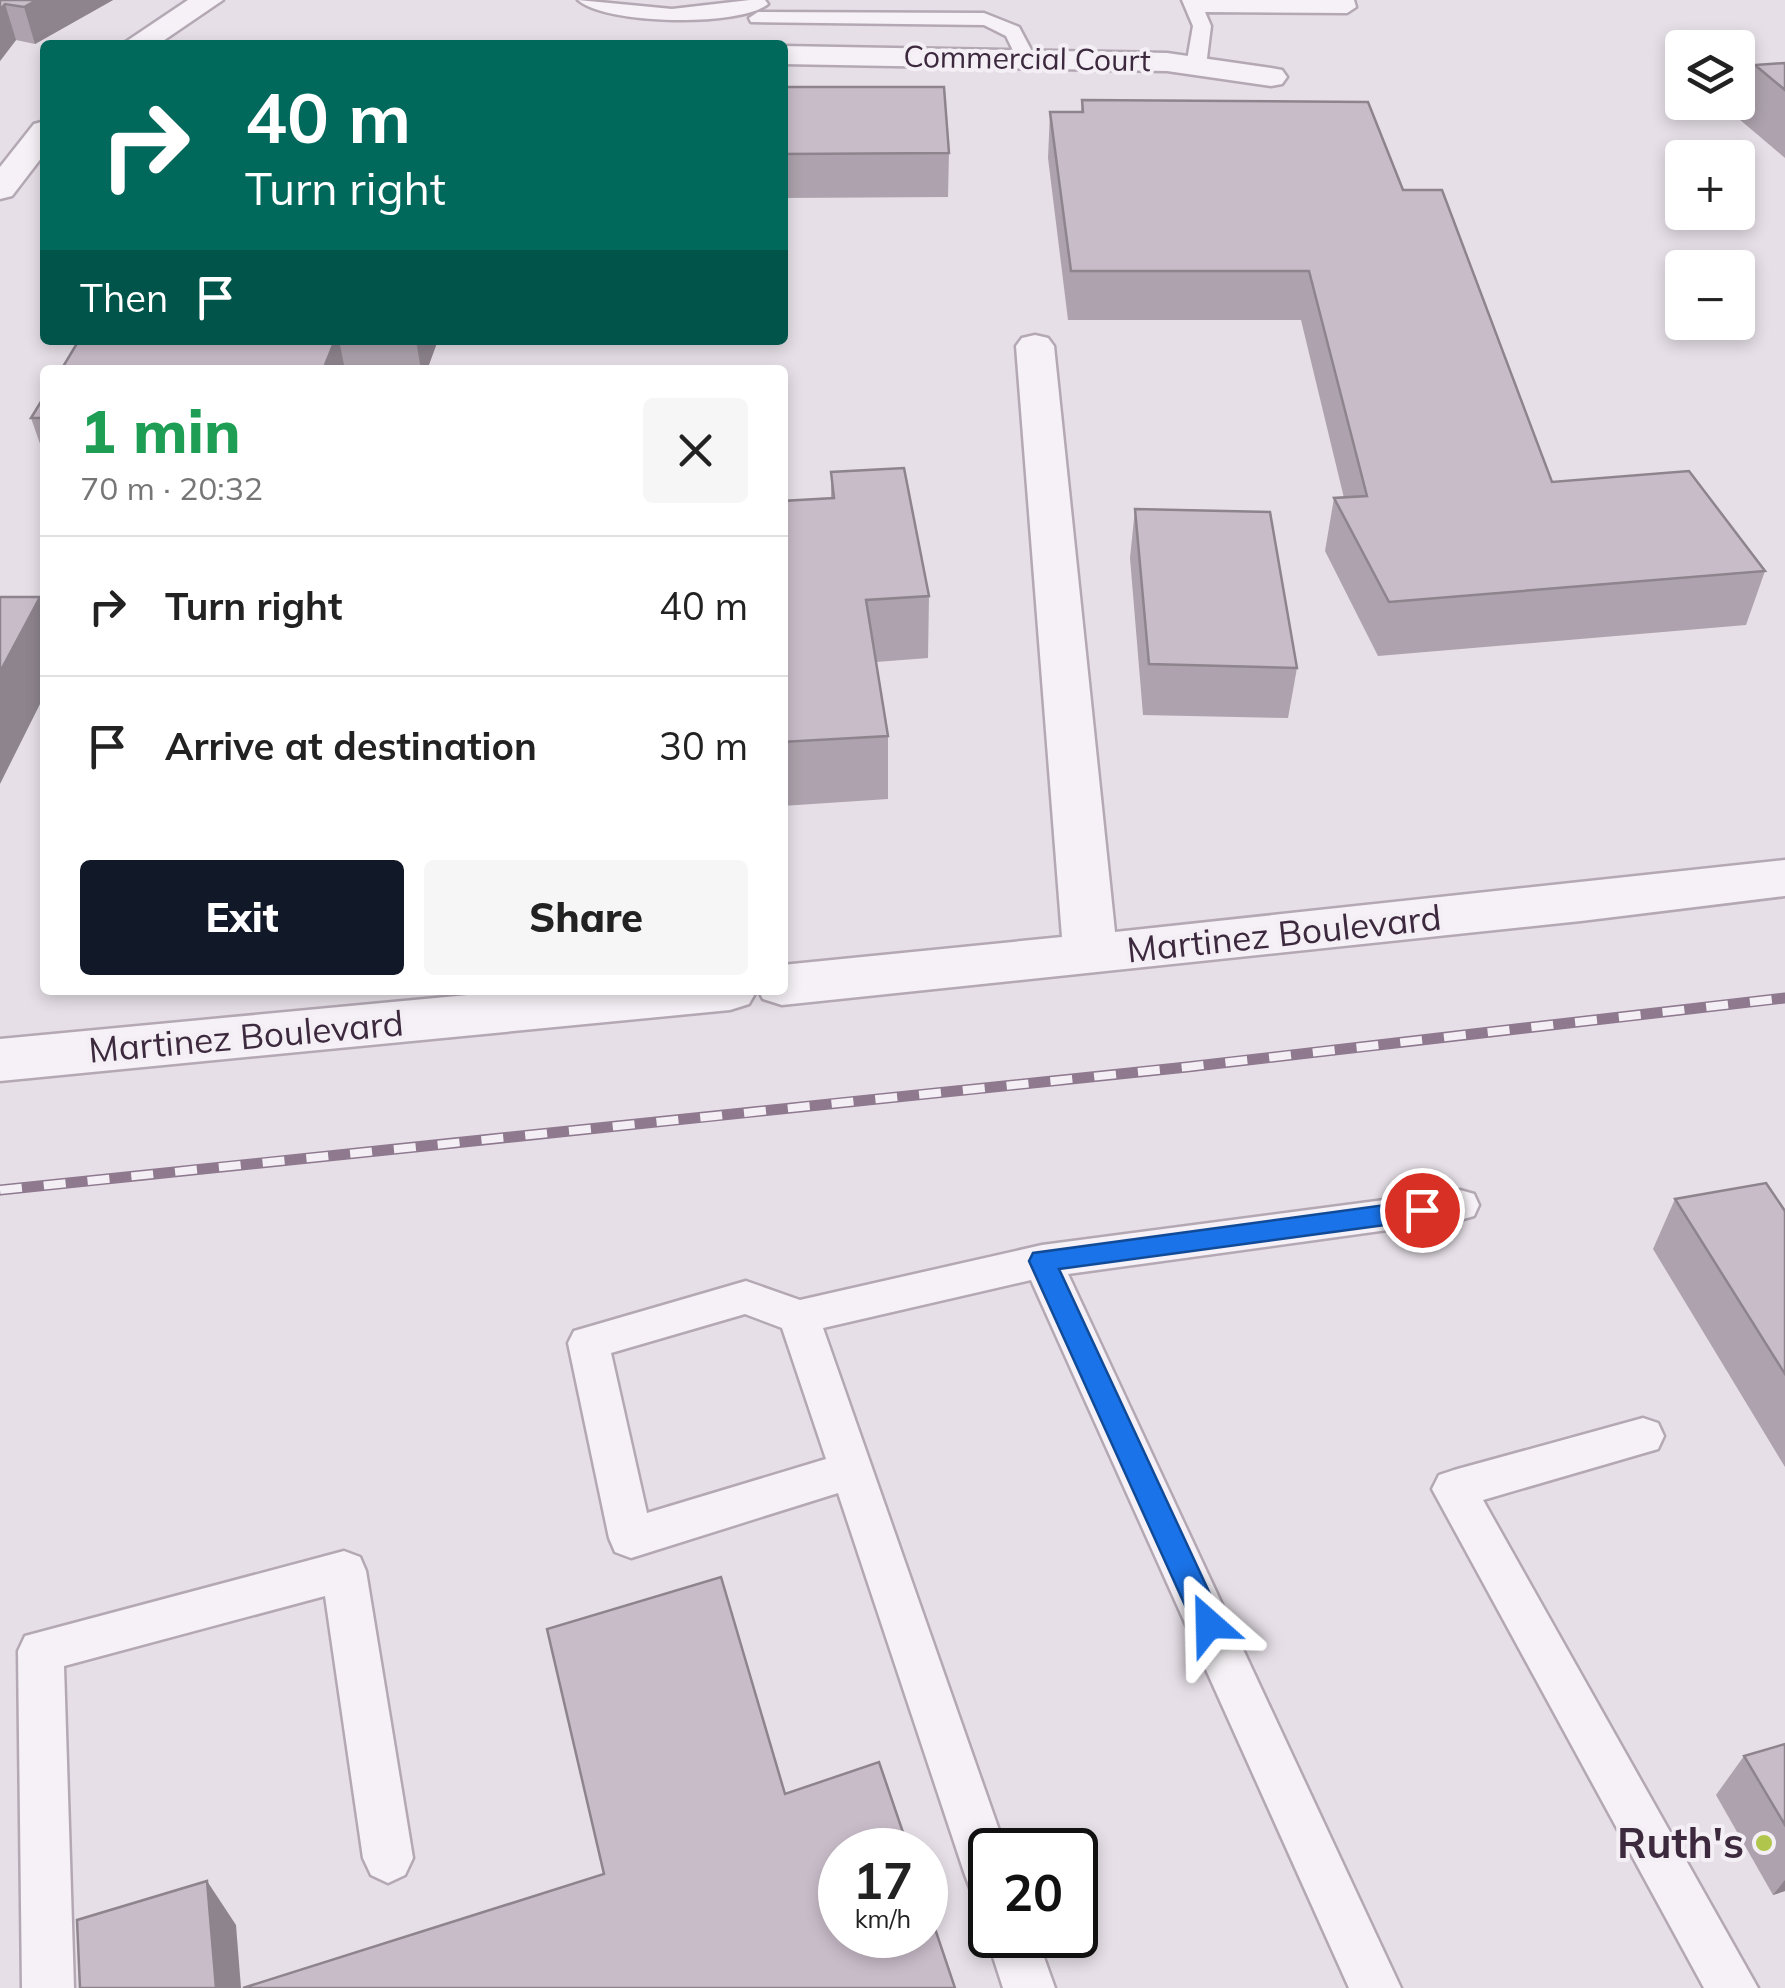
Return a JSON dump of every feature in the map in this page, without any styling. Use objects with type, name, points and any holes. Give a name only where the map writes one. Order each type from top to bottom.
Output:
[{"type":"street","points":[[147,40],[208,0]]},
{"type":"street","name":"Commercial Court","points":[[788,56],[1196,66],[1270,77]]},
{"type":"street","points":[[0,188],[40,137]]},
{"type":"street","points":[[1035,346],[1090,954]]},
{"type":"street","name":"Martinez Boulevard","points":[[788,984],[1785,878]]},
{"type":"street","name":"Martinez Boulevard","points":[[0,1060],[678,995]]},
{"type":"lane","points":[[588,0],[614,12],[756,7],[984,19],[1006,24],[1016,31],[1026,60]]},
{"type":"lane","points":[[1196,66],[1202,26],[1192,3],[1348,6],[1345,0]]},
{"type":"lane","points":[[755,40],[756,7]]},
{"type":"lane","points":[[851,1470],[631,1538],[588,1343],[746,1297],[799,1318],[1042,1261],[1460,1204]]},
{"type":"lane","points":[[1042,1261],[1376,1988]]},
{"type":"lane","points":[[799,1318],[974,1828]]},
{"type":"lane","points":[[1643,1436],[1454,1489],[1732,1988]]},
{"type":"lane","points":[[48,1988],[41,1650],[344,1571],[388,1858]]},
{"type":"lane","points":[[1018,1958],[1029,1988]]},
{"type":"building","points":[[0,0],[37,0],[24,7],[5,4],[0,10]]},
{"type":"building","points":[[1785,63],[1785,90],[1755,65]]},
{"type":"building","points":[[788,87],[944,87],[949,153],[788,154]]},
{"type":"building","points":[[1082,100],[1368,102],[1403,190],[1442,190],[1552,482],[1689,471],[1765,571],[1389,602],[1334,498],[1367,496],[1309,271],[1071,271],[1050,112],[1083,112]]},
{"type":"building","points":[[76,345],[333,345],[325,365],[64,365]]},
{"type":"building","points":[[40,403],[40,418],[31,418]]},
{"type":"building","points":[[904,468],[929,596],[866,600],[888,736],[788,742],[788,501],[834,498],[831,472]]},
{"type":"building","points":[[1135,509],[1270,512],[1297,668],[1149,664]]},
{"type":"building","points":[[0,597],[40,597],[0,672]]},
{"type":"building","points":[[1766,1183],[1785,1211],[1785,1374],[1675,1199]]},
{"type":"building","points":[[721,1577],[785,1794],[879,1762],[902,1828],[818,1828],[818,1958],[945,1958],[955,1988],[243,1988],[604,1874],[547,1629]]},
{"type":"building","points":[[1785,1744],[1785,1825],[1744,1756]]},
{"type":"building","points":[[207,1881],[216,1988],[80,1988],[77,1920]]},
{"type":"railway","points":[[0,1190],[1187,1067],[1785,998]]},
{"type":"place","name":"Ruth's","points":[[1764,1843]]},
{"type":"route","points":[[1209,1624],[1042,1261],[1422,1210]]}]
